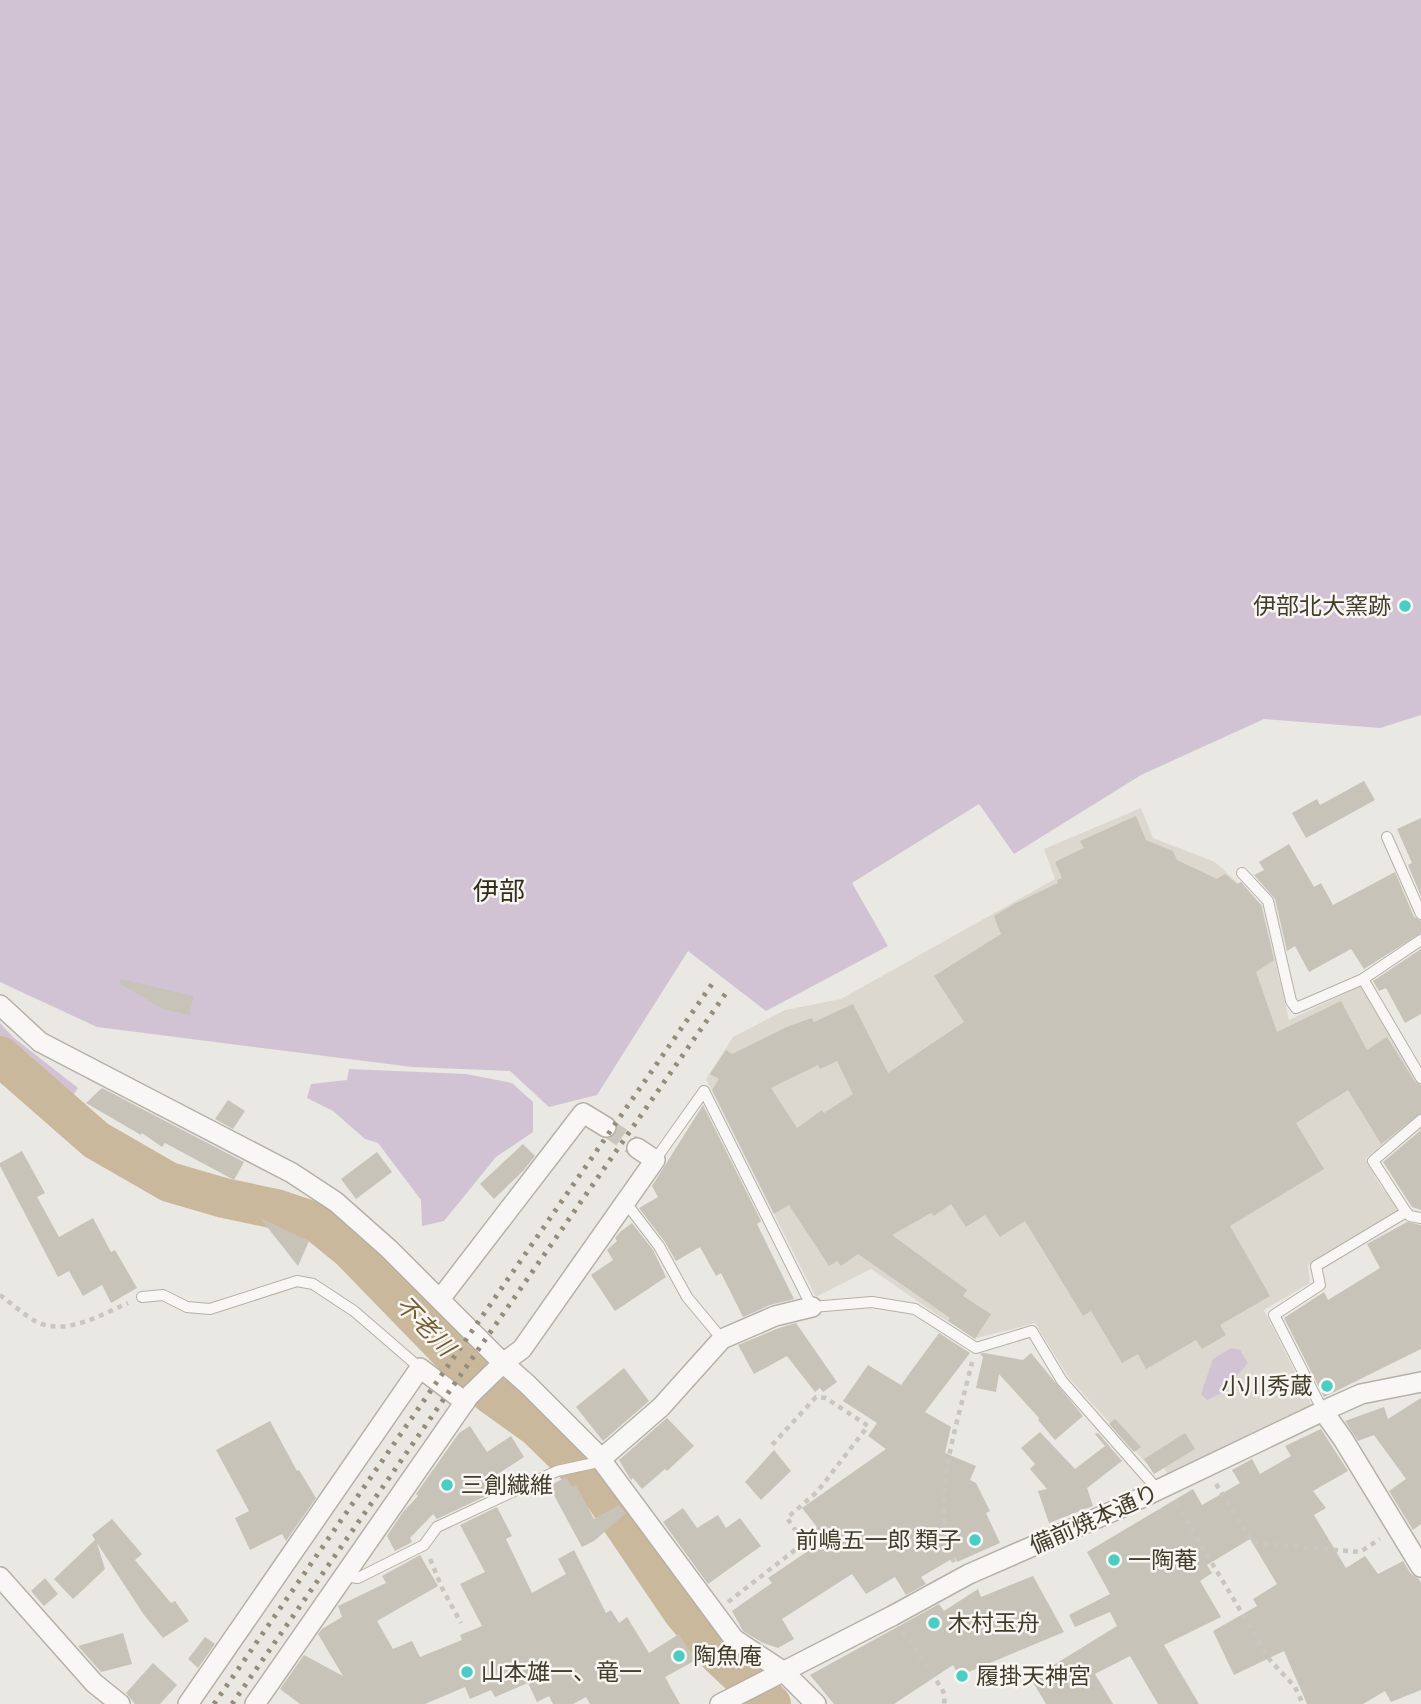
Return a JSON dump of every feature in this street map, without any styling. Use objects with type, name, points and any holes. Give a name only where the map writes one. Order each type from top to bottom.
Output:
[{"type":"street","points":[[0,1005],[40,1042],[292,1173],[325,1195],[389,1249],[440,1299],[498,1368],[527,1384],[597,1461],[734,1639],[816,1704]]},
{"type":"street","points":[[440,1299],[583,1112],[606,1127]]},
{"type":"street","points":[[255,1704],[467,1399],[522,1349],[626,1203],[655,1160],[636,1148]]},
{"type":"street","points":[[597,1461],[661,1407],[722,1339],[775,1317],[812,1307]]},
{"type":"street","points":[[188,1704],[420,1368],[467,1399]]},
{"type":"street","name":"備前焼本通り","points":[[725,1702],[960,1578],[1162,1489],[1361,1394],[1421,1381]]},
{"type":"street","points":[[1323,1411],[1421,1567]]},
{"type":"street","points":[[0,1577],[94,1683],[120,1704]]},
{"type":"lane","points":[[1387,837],[1421,914]]},
{"type":"lane","points":[[1242,873],[1268,901],[1291,1001],[1296,1008],[1363,979],[1421,940]]},
{"type":"lane","points":[[1363,979],[1421,1078]]},
{"type":"lane","points":[[655,1160],[704,1091],[812,1307],[872,1302],[915,1309],[976,1348],[1032,1331],[1062,1381],[1162,1489]]},
{"type":"lane","points":[[1421,1120],[1373,1161],[1406,1212],[1410,1216],[1421,1218]]},
{"type":"lane","points":[[626,1203],[659,1246],[687,1297],[722,1339]]},
{"type":"lane","points":[[1323,1411],[1274,1315],[1320,1285],[1315,1266],[1406,1212]]},
{"type":"lane","points":[[142,1297],[163,1295],[187,1307],[209,1309],[297,1281],[313,1284],[354,1311],[420,1368]]},
{"type":"lane","points":[[344,1576],[358,1578],[424,1545],[437,1527],[556,1471],[597,1461]]},
{"type":"path","points":[[0,1295],[36,1322],[55,1328],[82,1323],[142,1297]]},
{"type":"path","points":[[960,1578],[946,1538],[943,1517],[944,1486],[976,1348]]},
{"type":"path","points":[[713,1614],[804,1543],[787,1518],[817,1492],[869,1426],[826,1398],[816,1397],[772,1445]]},
{"type":"path","points":[[1206,1468],[1252,1543],[1360,1552],[1397,1529]]},
{"type":"path","points":[[1162,1489],[1270,1660],[1295,1687],[1303,1704]]},
{"type":"path","points":[[424,1545],[443,1590],[461,1623]]},
{"type":"path","points":[[892,1616],[929,1666],[945,1696],[944,1704]]},
{"type":"shaded area","points":[[0,0],[1421,0],[1421,715],[1380,728],[1264,719],[1141,775],[1014,854],[979,804],[852,883],[888,946],[766,1011],[688,951],[597,1095],[549,1107],[510,1071],[412,1067],[97,1027],[0,982]]},
{"type":"shaded area","points":[[1141,808],[1153,838],[1215,862],[1262,905],[1289,1020],[1361,986],[1421,1086],[1421,1114],[1365,1159],[1397,1207],[1396,1211],[1308,1265],[1310,1283],[1264,1310],[1312,1406],[1169,1476],[1157,1456],[1146,1463],[1069,1378],[1035,1323],[977,1338],[939,1316],[871,1269],[816,1297],[706,1079],[733,1037],[785,1010],[841,999],[1055,879],[1044,849]]},
{"type":"shaded area","points":[[0,1023],[13,1037],[78,1088],[70,1100],[51,1114],[0,1077]]},
{"type":"shaded area","points":[[349,1069],[466,1074],[512,1083],[533,1102],[533,1132],[496,1157],[444,1221],[422,1226],[421,1200],[378,1143],[365,1139],[333,1111],[307,1098],[311,1084],[347,1080]]},
{"type":"shaded area","points":[[1231,1348],[1240,1350],[1248,1363],[1222,1393],[1207,1400],[1201,1394],[1213,1359]]},
{"type":"building","points":[[1364,781],[1375,800],[1306,838],[1292,813],[1317,799],[1320,805]]},
{"type":"building","points":[[1136,816],[1146,840],[1173,851],[1177,860],[1217,879],[1225,874],[1237,884],[1241,882],[1261,905],[1274,960],[1256,972],[1277,1032],[1341,1001],[1367,1050],[1387,1037],[1415,1082],[1421,1085],[1421,1113],[1381,1144],[1348,1090],[1296,1123],[1324,1169],[1230,1226],[1270,1296],[1220,1325],[1226,1335],[1202,1349],[1196,1340],[1146,1369],[1138,1354],[1122,1363],[1091,1311],[1083,1316],[1025,1221],[1000,1237],[985,1215],[966,1227],[951,1204],[934,1216],[931,1213],[892,1235],[967,1290],[963,1296],[991,1314],[975,1339],[948,1321],[950,1318],[858,1254],[841,1266],[837,1261],[829,1266],[789,1205],[774,1214],[712,1090],[719,1079],[710,1074],[726,1050],[732,1054],[789,1026],[812,1018],[814,1022],[853,1004],[888,1073],[964,1022],[934,976],[1001,934],[994,916],[1058,883],[1057,880],[1062,878],[1055,862],[1084,848],[1080,841]],"holes":[[[837,1061],[853,1094],[824,1113],[822,1110],[797,1128],[771,1088],[818,1065],[820,1069]]]},
{"type":"building","points":[[1421,818],[1421,896],[1408,865],[1412,863],[1397,829]]},
{"type":"building","points":[[1289,844],[1314,887],[1321,883],[1333,905],[1395,872],[1414,917],[1421,921],[1421,933],[1364,969],[1351,949],[1309,972],[1295,946],[1287,951],[1275,899],[1254,875],[1264,870],[1259,862]]},
{"type":"building","points":[[1421,949],[1421,1014],[1405,1023],[1386,988],[1379,991],[1373,981]]},
{"type":"building","points":[[121,979],[194,996],[189,1015],[163,1009],[119,983]]},
{"type":"building","points":[[102,1088],[244,1162],[234,1180],[165,1143],[162,1147],[86,1103]]},
{"type":"building","points":[[228,1100],[245,1111],[233,1129],[215,1119]]},
{"type":"building","points":[[703,1105],[761,1221],[757,1224],[794,1299],[770,1305],[743,1317],[721,1273],[716,1276],[700,1247],[676,1261],[639,1208],[658,1197],[652,1186]]},
{"type":"building","points":[[1421,1130],[1421,1210],[1412,1207],[1383,1162]]},
{"type":"building","points":[[523,1144],[535,1156],[494,1199],[480,1184]]},
{"type":"building","points":[[22,1151],[45,1193],[37,1197],[59,1237],[93,1218],[111,1252],[115,1250],[137,1288],[111,1303],[102,1285],[83,1296],[69,1271],[58,1277],[0,1166],[0,1163]]},
{"type":"building","points":[[377,1152],[392,1172],[356,1199],[341,1179]]},
{"type":"building","points":[[260,1218],[309,1241],[298,1266]]},
{"type":"building","points":[[1407,1222],[1421,1225],[1421,1349],[1324,1397],[1284,1318],[1324,1292],[1328,1300],[1380,1268],[1367,1244]]},
{"type":"building","points":[[632,1223],[653,1250],[666,1277],[615,1311],[591,1275],[613,1260],[607,1250],[617,1241],[615,1238],[620,1232]]},
{"type":"building","points":[[796,1323],[837,1382],[823,1392],[820,1388],[815,1392],[787,1356],[754,1374],[738,1345]]},
{"type":"building","points":[[939,1333],[970,1353],[925,1412],[951,1427],[945,1453],[976,1466],[970,1480],[976,1483],[990,1511],[986,1513],[1000,1543],[957,1562],[955,1557],[921,1577],[926,1584],[906,1595],[895,1577],[866,1594],[852,1574],[782,1619],[794,1639],[778,1648],[743,1631],[732,1611],[772,1583],[768,1578],[817,1545],[808,1535],[817,1527],[802,1508],[886,1449],[868,1436],[877,1423],[843,1401],[868,1365],[901,1385]]},
{"type":"building","points":[[1031,1353],[1083,1416],[1055,1440],[999,1374],[996,1392],[976,1388],[983,1357],[980,1354],[1023,1360]]},
{"type":"building","points":[[624,1368],[649,1401],[603,1441],[576,1407]]},
{"type":"building","points":[[1421,1398],[1421,1524],[1413,1530],[1389,1491],[1406,1479],[1374,1435],[1358,1441],[1345,1421],[1384,1407],[1388,1419]]},
{"type":"building","points":[[667,1418],[694,1446],[642,1489],[633,1478],[631,1480],[619,1460]]},
{"type":"building","points":[[1115,1419],[1141,1447],[1134,1452],[1109,1424]]},
{"type":"building","points":[[270,1421],[297,1471],[299,1470],[316,1498],[286,1541],[282,1534],[250,1550],[235,1518],[249,1511],[216,1450]]},
{"type":"building","points":[[470,1426],[487,1452],[511,1436],[524,1457],[484,1483],[490,1494],[437,1519],[433,1514],[410,1538],[412,1542],[395,1551],[387,1536],[418,1496],[416,1494],[459,1433]]},
{"type":"building","points":[[1321,1429],[1348,1471],[1313,1491],[1326,1508],[1314,1515],[1346,1568],[1365,1556],[1378,1574],[1403,1561],[1421,1583],[1421,1690],[1391,1702],[1385,1691],[1363,1704],[1307,1704],[1284,1651],[1234,1675],[1213,1631],[1257,1606],[1253,1599],[1277,1584],[1250,1539],[1207,1565],[1212,1573],[1200,1581],[1221,1617],[1164,1645],[1199,1704],[1158,1704],[1130,1656],[1095,1674],[1113,1704],[1046,1704],[1031,1679],[1117,1626],[1110,1612],[1075,1627],[1069,1615],[1110,1594],[1087,1552],[1193,1489],[1202,1505],[1240,1483],[1232,1470],[1252,1459],[1260,1474],[1291,1456],[1285,1446]]},
{"type":"building","points":[[1040,1432],[1075,1469],[1105,1446],[1095,1434],[1098,1433],[1122,1461],[1087,1488],[1093,1506],[1049,1523],[1038,1491],[1047,1489],[1030,1469],[1035,1464],[1021,1448]]},
{"type":"building","points":[[1185,1433],[1195,1449],[1154,1474],[1144,1459]]},
{"type":"building","points":[[774,1450],[791,1471],[761,1500],[745,1482]]},
{"type":"building","points":[[566,1477],[572,1487],[576,1485],[594,1519],[619,1505],[626,1513],[594,1541],[582,1547],[549,1486]]},
{"type":"building","points":[[497,1507],[512,1536],[506,1539],[532,1593],[566,1574],[558,1559],[574,1550],[606,1613],[611,1610],[619,1623],[627,1617],[649,1653],[679,1634],[696,1660],[665,1677],[680,1704],[590,1704],[586,1697],[573,1704],[553,1704],[549,1696],[537,1702],[528,1683],[495,1697],[491,1690],[470,1699],[465,1687],[425,1704],[300,1704],[280,1689],[304,1655],[343,1676],[318,1634],[342,1617],[338,1606],[386,1583],[382,1576],[420,1555],[438,1586],[377,1621],[393,1649],[412,1641],[420,1657],[462,1640],[460,1635],[482,1626],[460,1584],[485,1572],[460,1525]]},
{"type":"building","points":[[683,1508],[697,1528],[718,1515],[726,1528],[740,1518],[761,1546],[708,1584],[663,1522]]},
{"type":"building","points":[[112,1519],[142,1554],[135,1560],[171,1603],[175,1601],[189,1621],[163,1638],[144,1615],[97,1543],[105,1569],[73,1599],[54,1579],[95,1540],[92,1535]]},
{"type":"building","points":[[1033,1576],[1064,1632],[959,1676],[953,1665],[894,1704],[834,1704],[810,1675],[939,1604],[944,1611],[978,1589],[981,1597]]},
{"type":"building","points":[[45,1578],[58,1594],[44,1606],[31,1591]]},
{"type":"building","points":[[123,1633],[132,1664],[101,1672],[78,1646]]},
{"type":"building","points":[[205,1637],[215,1644],[198,1668],[188,1659]]},
{"type":"building","points":[[153,1663],[177,1685],[160,1704],[135,1704],[126,1693]]},
{"type":"waterway","name":"不老川","points":[[0,1056],[96,1140],[169,1182],[276,1209],[318,1223],[350,1249],[491,1394],[537,1427],[599,1488],[683,1612],[719,1655],[771,1704]]},
{"type":"tunnel","points":[[606,1127],[637,1148]]},
{"type":"railway","points":[[214,1704],[712,984]]},
{"type":"railway","points":[[232,1704],[726,993]]},
{"type":"place","name":"伊部北大窯跡","points":[[1405,606]]},
{"type":"place","name":"小川秀蔵","points":[[1327,1386]]},
{"type":"place","name":"三創繊維","points":[[447,1485]]},
{"type":"place","name":"前嶋五一郎 類子","points":[[975,1540]]},
{"type":"place","name":"一陶菴","points":[[1114,1560]]},
{"type":"place","name":"木村玉舟","points":[[934,1623]]},
{"type":"place","name":"陶魚庵","points":[[679,1656]]},
{"type":"place","name":"山本雄一、竜一","points":[[467,1672]]},
{"type":"place","name":"履掛天神宮","points":[[962,1676]]},
{"type":"district","name":"伊部","points":[[499,891]]}]
